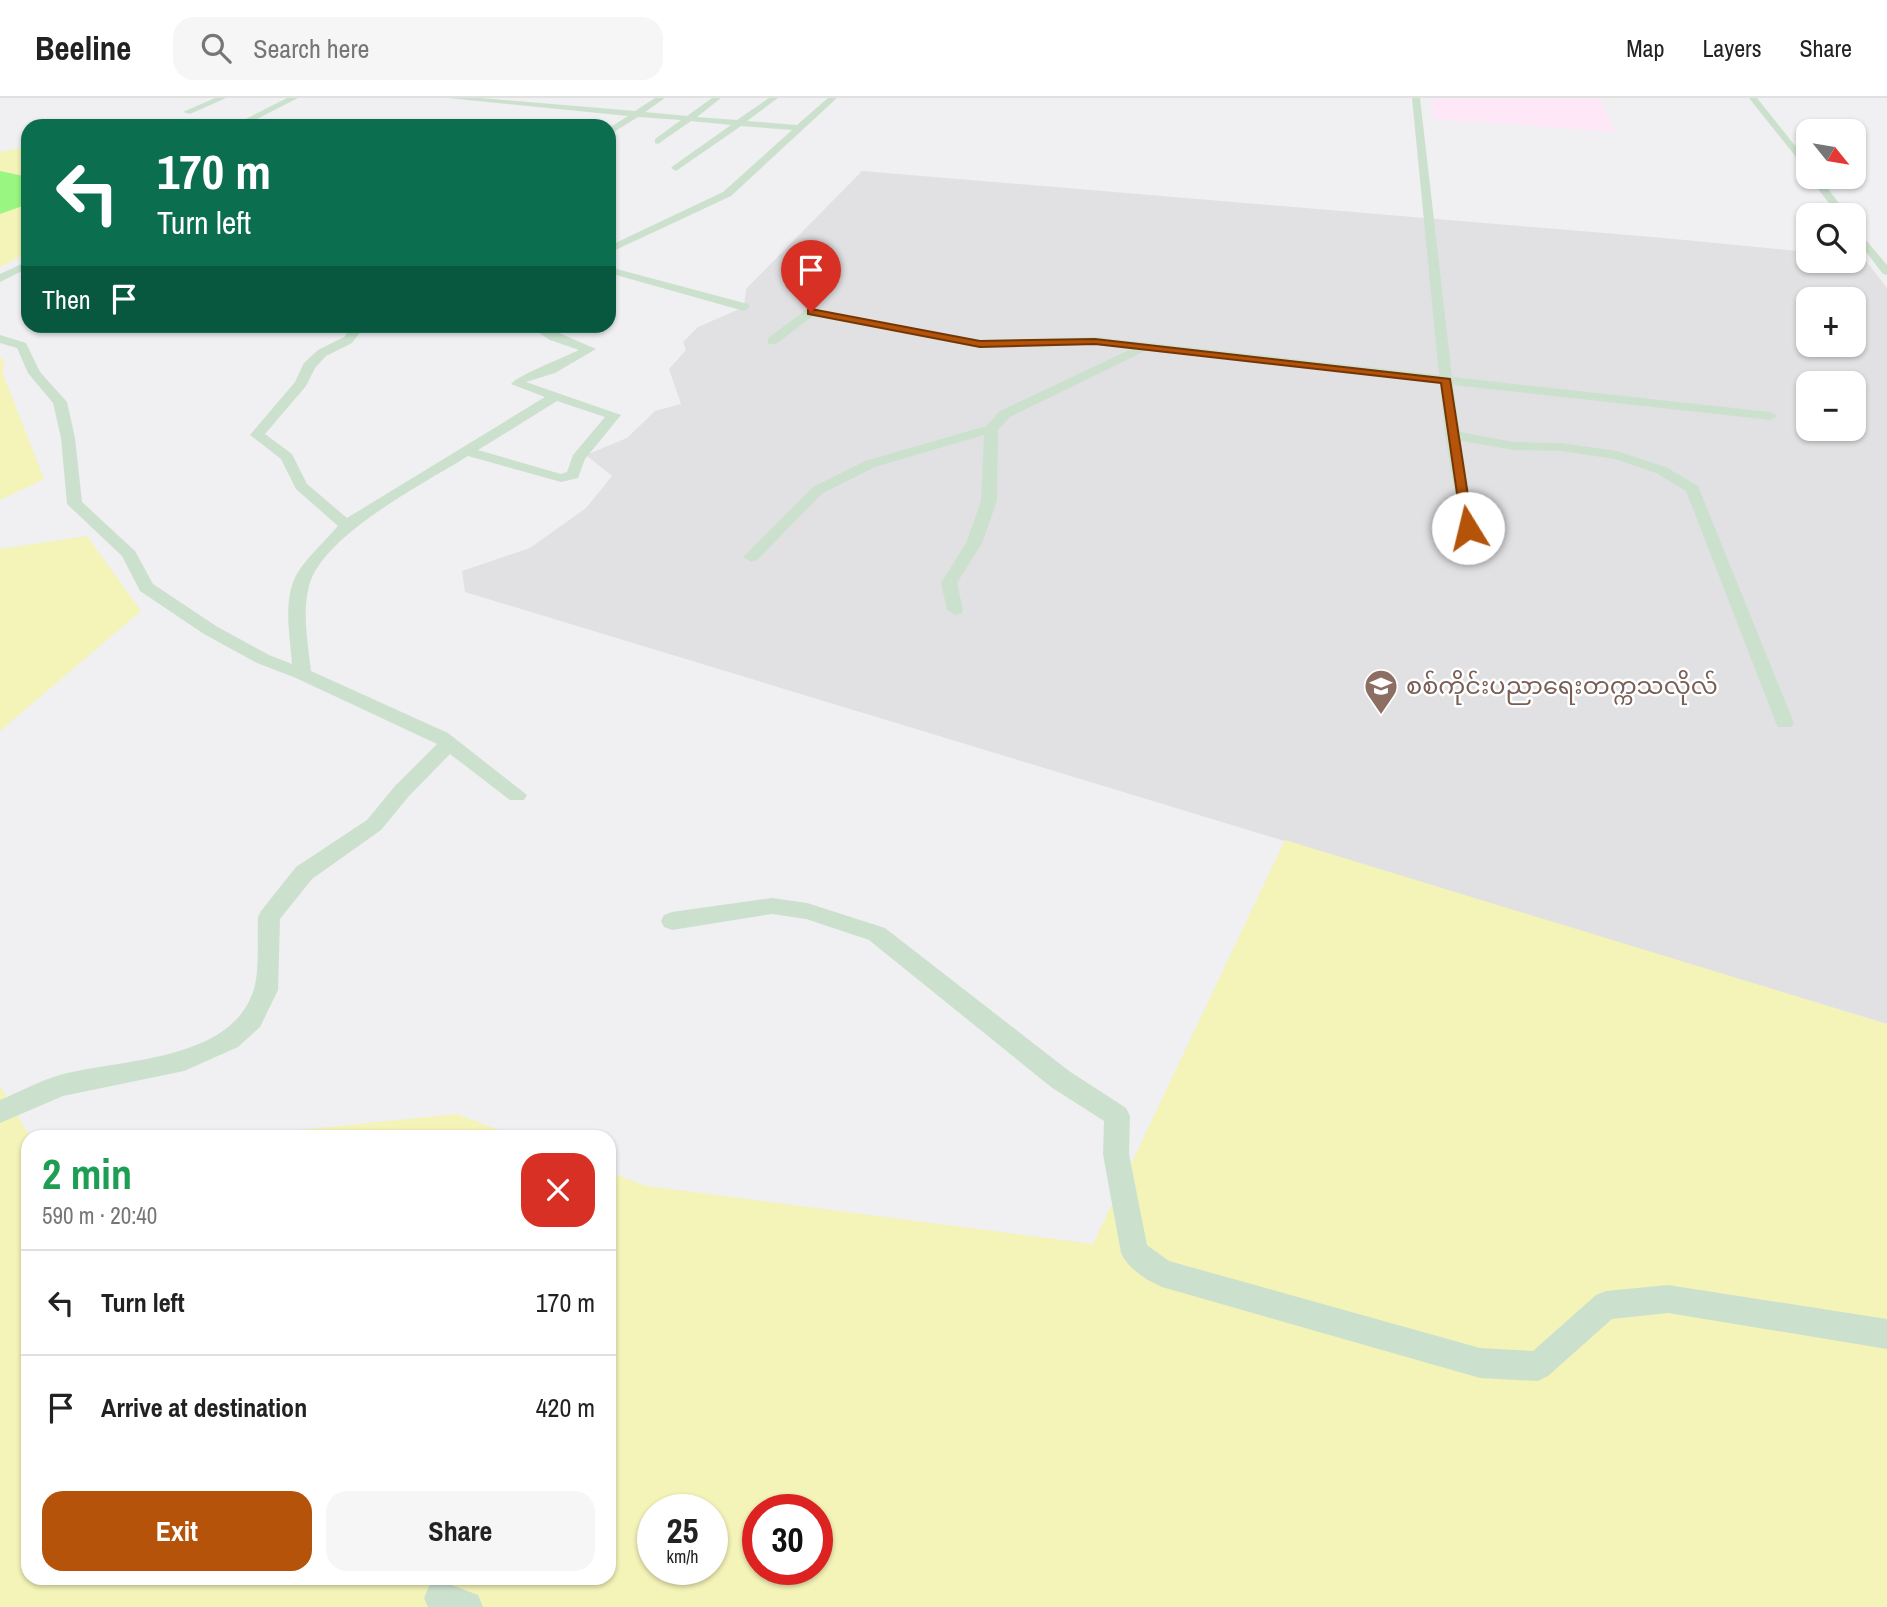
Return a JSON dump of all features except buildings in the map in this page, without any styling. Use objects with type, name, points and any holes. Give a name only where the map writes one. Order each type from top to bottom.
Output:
[{"type":"street","points":[[187,112],[222,98]]},
{"type":"street","points":[[250,119],[294,98]]},
{"type":"street","points":[[453,98],[633,116],[690,118],[797,128]]},
{"type":"street","points":[[513,104],[524,98]]},
{"type":"street","points":[[567,119],[600,98]]},
{"type":"street","points":[[616,127],[661,98]]},
{"type":"street","points":[[658,141],[717,98]]},
{"type":"street","points":[[676,168],[774,98]]},
{"type":"street","points":[[616,247],[727,194],[833,98]]},
{"type":"street","points":[[1416,98],[1423,186],[1452,435],[1471,552]]},
{"type":"street","points":[[1753,98],[1796,154]]},
{"type":"street","points":[[1823,189],[1834,203]]},
{"type":"street","points":[[1866,245],[1887,272]]},
{"type":"street","points":[[0,279],[21,268]]},
{"type":"street","points":[[616,272],[744,307]]},
{"type":"street","points":[[772,341],[811,312],[980,344],[1095,341],[1770,416]]},
{"type":"street","points":[[346,525],[301,485],[288,457],[257,435],[301,383],[309,366],[322,353],[348,340],[354,333]]},
{"type":"street","points":[[466,451],[552,477],[573,475],[578,458],[614,415],[518,384],[522,379],[550,370],[590,349],[547,333]]},
{"type":"street","points":[[0,339],[22,346],[34,373],[60,402],[68,438],[75,504],[129,554],[146,587],[210,629],[263,659],[302,674],[449,743],[517,796]]},
{"type":"street","points":[[751,556],[818,490],[870,464],[990,429],[1005,414],[1146,346]]},
{"type":"street","points":[[302,674],[297,620],[304,576],[346,525],[555,396]]},
{"type":"street","points":[[955,610],[949,583],[974,543],[989,501],[990,429]]},
{"type":"street","points":[[1452,435],[1514,446],[1561,447],[1617,455],[1661,470],[1693,489],[1785,723]]},
{"type":"street","points":[[0,1112],[60,1086],[184,1061],[229,1040],[252,1020],[266,990],[270,917],[304,873],[374,825],[402,791],[449,743]]},
{"type":"street","points":[[673,921],[772,906],[807,911],[877,934],[1060,1079],[1117,1116],[1116,1154],[1135,1252],[1162,1273],[1480,1363],[1538,1366],[1606,1305],[1668,1299],[1887,1334]]},
{"type":"shaded area","points":[[1430,98],[1599,98],[1616,132],[1434,119]]},
{"type":"shaded area","points":[[21,148],[21,256],[0,267],[0,152]]},
{"type":"shaded area","points":[[0,171],[21,176],[21,206],[0,214]]},
{"type":"shaded area","name":"စစ်ကိုင်းပညာရေးတက္ကသလိုလ်","points":[[862,171],[1796,251],[1796,273],[1866,273],[1866,261],[1887,288],[1887,1024],[465,592],[462,571],[530,548],[586,508],[612,476],[586,455],[627,438],[655,411],[681,404],[669,369],[686,350],[683,342],[698,327],[744,307],[746,289]]},
{"type":"shaded area","points":[[0,357],[4,361],[3,374],[44,479],[0,500]]},
{"type":"shaded area","points":[[87,536],[141,611],[0,731],[0,549]]},
{"type":"shaded area","points":[[1285,840],[1887,1024],[1887,1607],[0,1607],[0,1086],[26,1130],[21,1130],[21,1585],[616,1585],[616,1175],[646,1186],[1093,1244]]},
{"type":"shaded area","points":[[457,1114],[499,1130],[301,1130]]},
{"type":"place","name":"စစ်ကိုင်းပညာရေးတက္ကသလိုလ်","points":[[1381,716]]},
{"type":"route","points":[[811,312],[980,344],[1095,341],[1446,381],[1468,528]]}]
